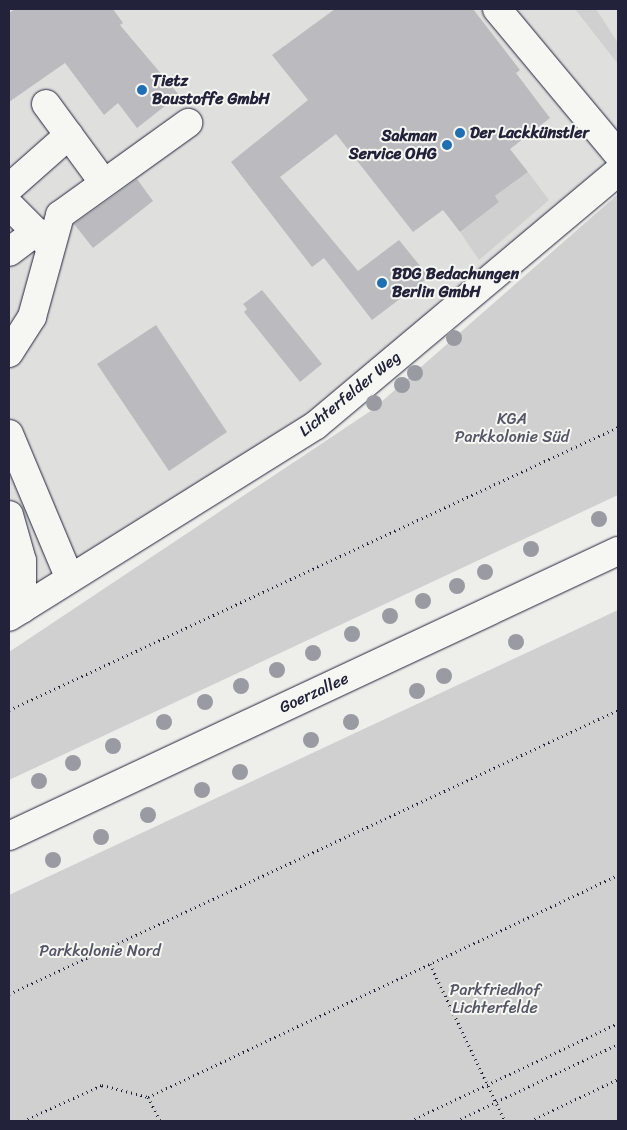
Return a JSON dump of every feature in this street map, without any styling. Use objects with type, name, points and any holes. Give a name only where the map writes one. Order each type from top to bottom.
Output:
[{"type":"street","points":[[498,9],[618,154]]},
{"type":"street","points":[[46,104],[104,182]]},
{"type":"street","points":[[9,353],[32,316],[43,239],[60,215],[188,124]]},
{"type":"street","points":[[9,188],[69,135]]},
{"type":"street","name":"Lichterfelder Weg","points":[[15,613],[69,577],[316,425],[618,172]]},
{"type":"street","points":[[9,205],[43,239]]},
{"type":"street","points":[[9,252],[43,239]]},
{"type":"street","points":[[9,434],[69,577]]},
{"type":"street","points":[[9,515],[22,561],[15,613]]},
{"type":"street","name":"Goerzallee","points":[[9,836],[618,551]]},
{"type":"path","points":[[9,710],[618,427]]},
{"type":"path","points":[[9,994],[618,710]]},
{"type":"path","points":[[23,1121],[102,1085],[148,1097],[618,875]]},
{"type":"path","points":[[430,964],[505,1121]]},
{"type":"path","points":[[410,1121],[618,1023]]},
{"type":"path","points":[[456,1121],[618,1044]]},
{"type":"path","points":[[530,1121],[618,1079]]},
{"type":"path","points":[[148,1097],[160,1121]]},
{"type":"shaded area","points":[[9,9],[618,9],[618,186],[359,400],[9,628]]},
{"type":"green space","points":[[575,9],[596,9],[618,43],[618,64]]},
{"type":"green space","points":[[528,172],[549,200],[479,260],[460,232],[499,202],[495,196]]},
{"type":"green space","name":"KGA Parkkolonie Süd","points":[[618,194],[618,495],[9,780],[9,652],[372,410]]},
{"type":"green space","points":[[618,610],[618,1121],[9,1121],[9,895]]},
{"type":"building","points":[[15,9],[113,9],[123,23],[120,25],[179,95],[137,128],[118,103],[104,115],[65,63],[9,102],[9,13]]},
{"type":"building","points":[[335,9],[473,9],[520,70],[516,73],[550,118],[510,149],[528,172],[495,196],[499,202],[460,232],[443,210],[413,232],[336,134],[280,177],[358,271],[399,240],[429,277],[372,320],[324,258],[312,267],[231,162],[308,100],[272,55]]},
{"type":"building","points":[[137,179],[153,201],[93,248],[74,224]]},
{"type":"building","points":[[262,290],[322,364],[300,382],[244,312],[247,309],[243,304]]},
{"type":"building","points":[[156,325],[227,432],[169,471],[97,364]]},
{"type":"place","name":"Tietz Baustoffe GmbH","points":[[142,90]]},
{"type":"place","name":"Der Lackkünstler","points":[[460,133]]},
{"type":"place","name":"Sakman Service OHG","points":[[447,145]]},
{"type":"place","name":"BDG Bedachungen Berlin GmbH","points":[[382,283]]},
{"type":"park label","name":"Parkkolonie Nord","points":[[100,951]]},
{"type":"park label","name":"Parkfriedhof Lichterfelde","points":[[495,999]]}]
